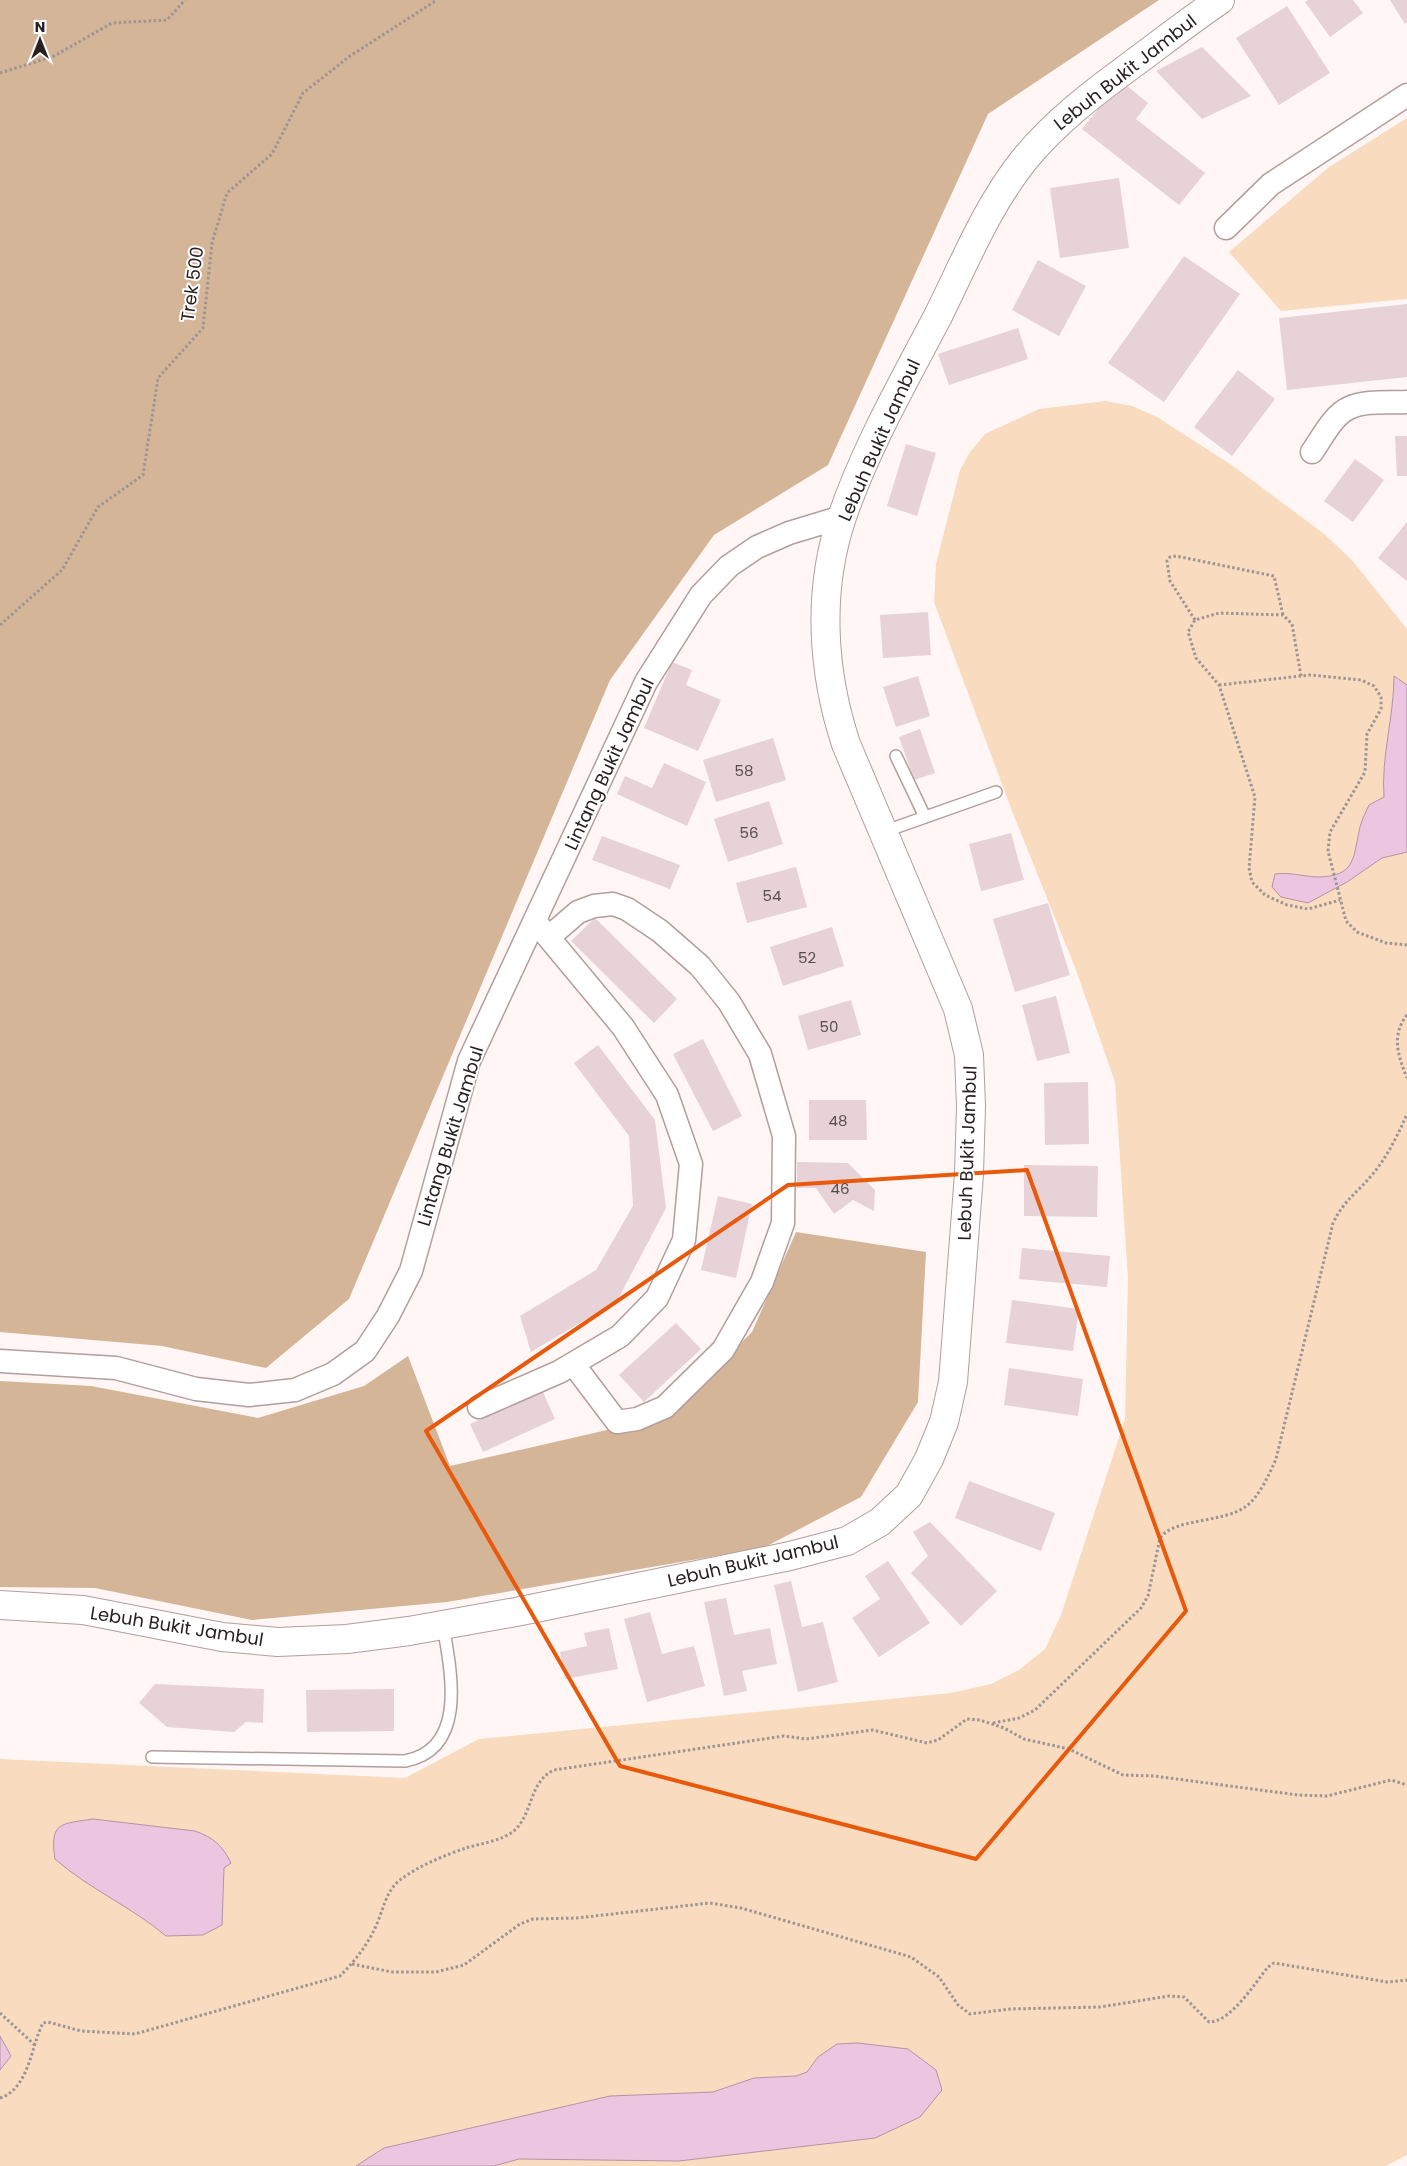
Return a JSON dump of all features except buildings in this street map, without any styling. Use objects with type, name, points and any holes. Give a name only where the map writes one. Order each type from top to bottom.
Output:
[{"type":"main road","name":"Lebuh Bukit Jambul","points":[[0,1605],[83,1610],[222,1637],[278,1642],[347,1639],[443,1625],[790,1556],[847,1540],[880,1522],[909,1495],[929,1459],[944,1422],[953,1382],[969,1174],[971,1106],[969,1056],[958,1009],[846,744],[835,711],[826,638],[826,600],[832,556],[842,517],[885,419],[992,208],[1023,161],[1055,126],[1092,94],[1220,0]]},
{"type":"street","points":[[1226,228],[1271,184],[1407,96]]},
{"type":"street","points":[[1312,452],[1340,415],[1349,408],[1359,405],[1407,402]]},
{"type":"street","name":"Lintang Bukit Jambul","points":[[0,1361],[116,1368],[196,1389],[249,1395],[295,1390],[333,1374],[365,1351],[388,1316],[411,1271],[469,1061],[542,929],[646,682],[701,595],[729,566],[757,547],[789,533],[842,517]]},
{"type":"street","points":[[479,1407],[574,1365],[620,1336],[657,1298],[684,1240],[691,1164],[666,1095],[623,1027],[542,929],[594,906],[612,904],[627,908],[660,930],[700,966],[729,1002],[760,1054],[784,1136],[783,1223],[762,1282],[723,1350],[665,1407],[637,1419],[617,1422],[574,1365]]},
{"type":"lane","points":[[896,756],[925,817]]},
{"type":"lane","points":[[883,832],[996,792]]},
{"type":"lane","points":[[152,1757],[405,1761],[420,1758],[430,1752],[441,1738],[452,1710],[448,1655],[443,1625]]},
{"type":"path","points":[[0,73],[54,56],[112,23],[167,20],[185,0]]},
{"type":"path","name":"Trek 500","points":[[0,625],[62,570],[98,507],[143,475],[158,378],[203,328],[212,242],[227,194],[272,154],[303,93],[350,56],[438,0]]},
{"type":"path","points":[[1195,620],[1170,581],[1167,561],[1170,557],[1176,556],[1274,576],[1283,615],[1292,624],[1301,676]]},
{"type":"path","points":[[1283,615],[1219,613],[1195,620],[1190,625],[1188,632],[1196,658],[1219,685],[1255,797],[1249,868],[1252,882],[1265,894],[1286,905],[1308,908],[1340,900]]},
{"type":"path","points":[[1219,685],[1301,676],[1361,680],[1374,686],[1381,697],[1381,709],[1367,734],[1365,772],[1330,832],[1328,851],[1346,921],[1357,932],[1386,943],[1407,945]]},
{"type":"path","points":[[1407,1015],[1401,1022],[1396,1038],[1400,1059],[1407,1078]]},
{"type":"path","points":[[993,1723],[1019,1718],[1034,1710],[1141,1608],[1148,1596],[1160,1538],[1164,1532],[1175,1527],[1225,1518],[1247,1507],[1266,1481],[1276,1459],[1334,1223],[1342,1205],[1372,1175],[1387,1154],[1407,1114]]},
{"type":"path","points":[[0,2098],[7,2096],[20,2082],[36,2046],[43,2023],[48,2022],[81,2031],[135,2034],[340,1976],[352,1964],[374,1931],[390,1890],[398,1881],[412,1872],[464,1848],[503,1838],[522,1821],[538,1784],[545,1774],[554,1770],[784,1736],[806,1739],[872,1730],[926,1743],[938,1740],[967,1719],[993,1723],[1024,1739],[1069,1749],[1123,1775],[1154,1776],[1298,1795],[1327,1796],[1391,1780],[1407,1785]]},
{"type":"path","points":[[352,1964],[392,1972],[436,1972],[464,1965],[520,1924],[533,1919],[577,1918],[710,1903],[741,1908],[911,1957],[939,1977],[958,2005],[970,2014],[1010,2009],[1100,2007],[1169,1996],[1184,1998],[1209,2022],[1218,2022],[1228,2016],[1268,1967],[1274,1963],[1387,1982],[1407,1980]]},
{"type":"path","points":[[0,2013],[36,2046]]},
{"type":"highlighted area","points":[[1027,1170],[1186,1611],[976,1859],[620,1766],[426,1431],[788,1185]]},
{"type":"shaded area","points":[[0,0],[1159,0],[988,114],[828,465],[714,535],[610,680],[349,1299],[266,1368],[162,1346],[0,1332]]},
{"type":"shaded area","points":[[1407,118],[1407,299],[1281,311],[1229,252],[1329,167]]},
{"type":"shaded area","points":[[1106,401],[1132,406],[1157,417],[1233,466],[1323,533],[1352,560],[1407,629],[1407,2155],[1386,2166],[0,2166],[0,1759],[405,1778],[479,1739],[951,1693],[991,1684],[1019,1670],[1045,1649],[1061,1615],[1125,1419],[1128,1279],[1115,1082],[1076,970],[1012,811],[934,602],[936,564],[960,470],[970,452],[985,434],[1039,409]]},
{"type":"shaded area","points":[[1394,676],[1407,685],[1407,852],[1382,858],[1347,882],[1308,903],[1281,897],[1272,887],[1275,874],[1330,876],[1340,873],[1351,863],[1361,824],[1369,805],[1384,797],[1384,767]]},
{"type":"shaded area","points":[[796,1232],[926,1252],[918,1402],[861,1497],[763,1548],[447,1602],[252,1620],[95,1588],[0,1587],[0,1381],[91,1386],[258,1418],[364,1386],[408,1356],[450,1466],[668,1416],[752,1332]]},
{"type":"shaded area","points":[[93,1819],[195,1831],[217,1843],[231,1863],[224,1868],[222,1925],[203,1935],[166,1936],[139,1916],[68,1870],[55,1859],[54,1837],[56,1831],[66,1824]]},
{"type":"shaded area","points":[[0,2036],[11,2056],[0,2070]]},
{"type":"shaded area","points":[[858,2043],[908,2049],[936,2070],[942,2090],[920,2117],[875,2138],[679,2161],[519,2159],[494,2166],[356,2166],[384,2148],[610,2096],[713,2092],[754,2078],[796,2076],[807,2072],[818,2057],[837,2044]]}]
